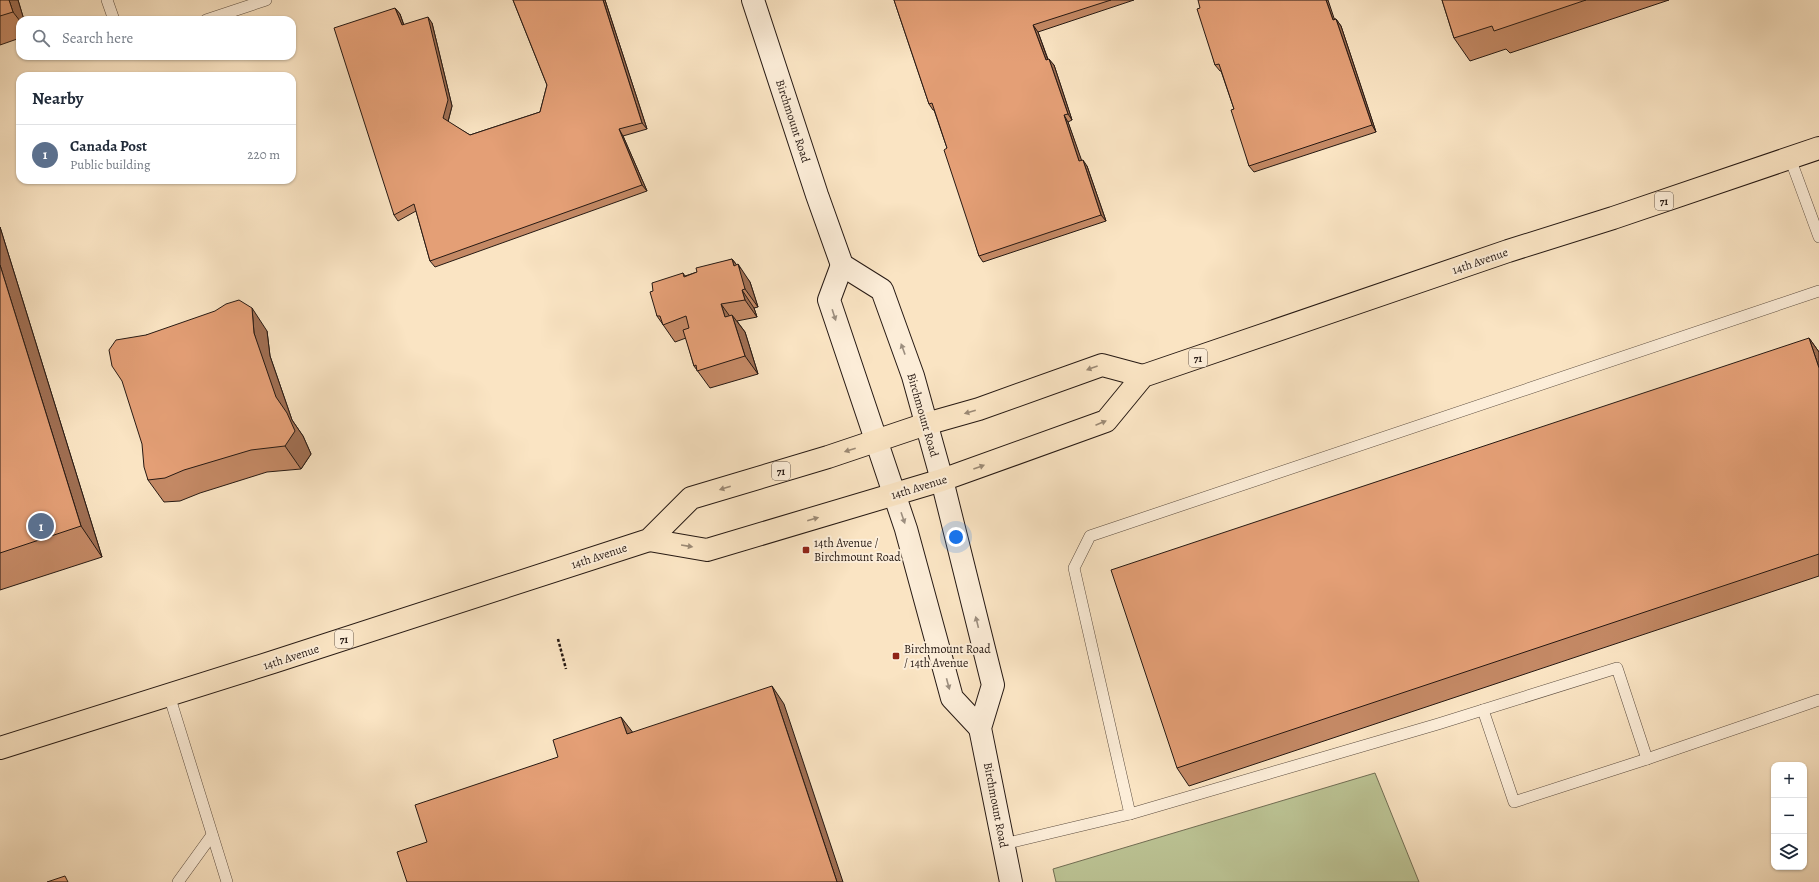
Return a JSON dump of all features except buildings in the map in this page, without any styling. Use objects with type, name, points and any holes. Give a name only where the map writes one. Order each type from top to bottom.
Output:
[{"type":"main road","name":"Birchmount Road","points":[[753,0],[814,188],[842,265],[882,290],[913,376],[942,480],[993,685],[980,728],[1011,882]]},
{"type":"main road","name":"14th Avenue","points":[[649,540],[707,550],[942,480],[1106,421],[1143,376],[1508,251],[1614,218],[1819,148]]},
{"type":"main road","points":[[842,265],[829,300],[906,529],[952,698],[980,728]]},
{"type":"main road","name":"14th Avenue","points":[[0,748],[273,662],[649,540],[691,498],[877,442],[926,424],[979,409],[1102,364],[1143,376]]},
{"type":"lane","points":[[108,0],[113,16]]},
{"type":"lane","points":[[218,16],[266,0]]},
{"type":"lane","points":[[1790,158],[1819,236]]},
{"type":"lane","points":[[1130,814],[1074,568],[1090,536],[1819,291]]},
{"type":"lane","points":[[1004,844],[1130,814],[1483,710],[1617,668],[1647,759]]},
{"type":"lane","points":[[169,694],[227,882]]},
{"type":"lane","points":[[1483,710],[1514,802],[1647,759],[1819,700]]},
{"type":"lane","points":[[178,882],[212,835]]},
{"type":"path","points":[[558,639],[566,669]]},
{"type":"green space","points":[[1375,773],[1419,882],[1056,882],[1053,869]]},
{"type":"place","name":"Canada Post","points":[[41,526]]},
{"type":"place","name":"14th Avenue / Birchmount Road","points":[[806,550]]},
{"type":"place","name":"Birchmount Road / 14th Avenue","points":[[896,656]]}]
